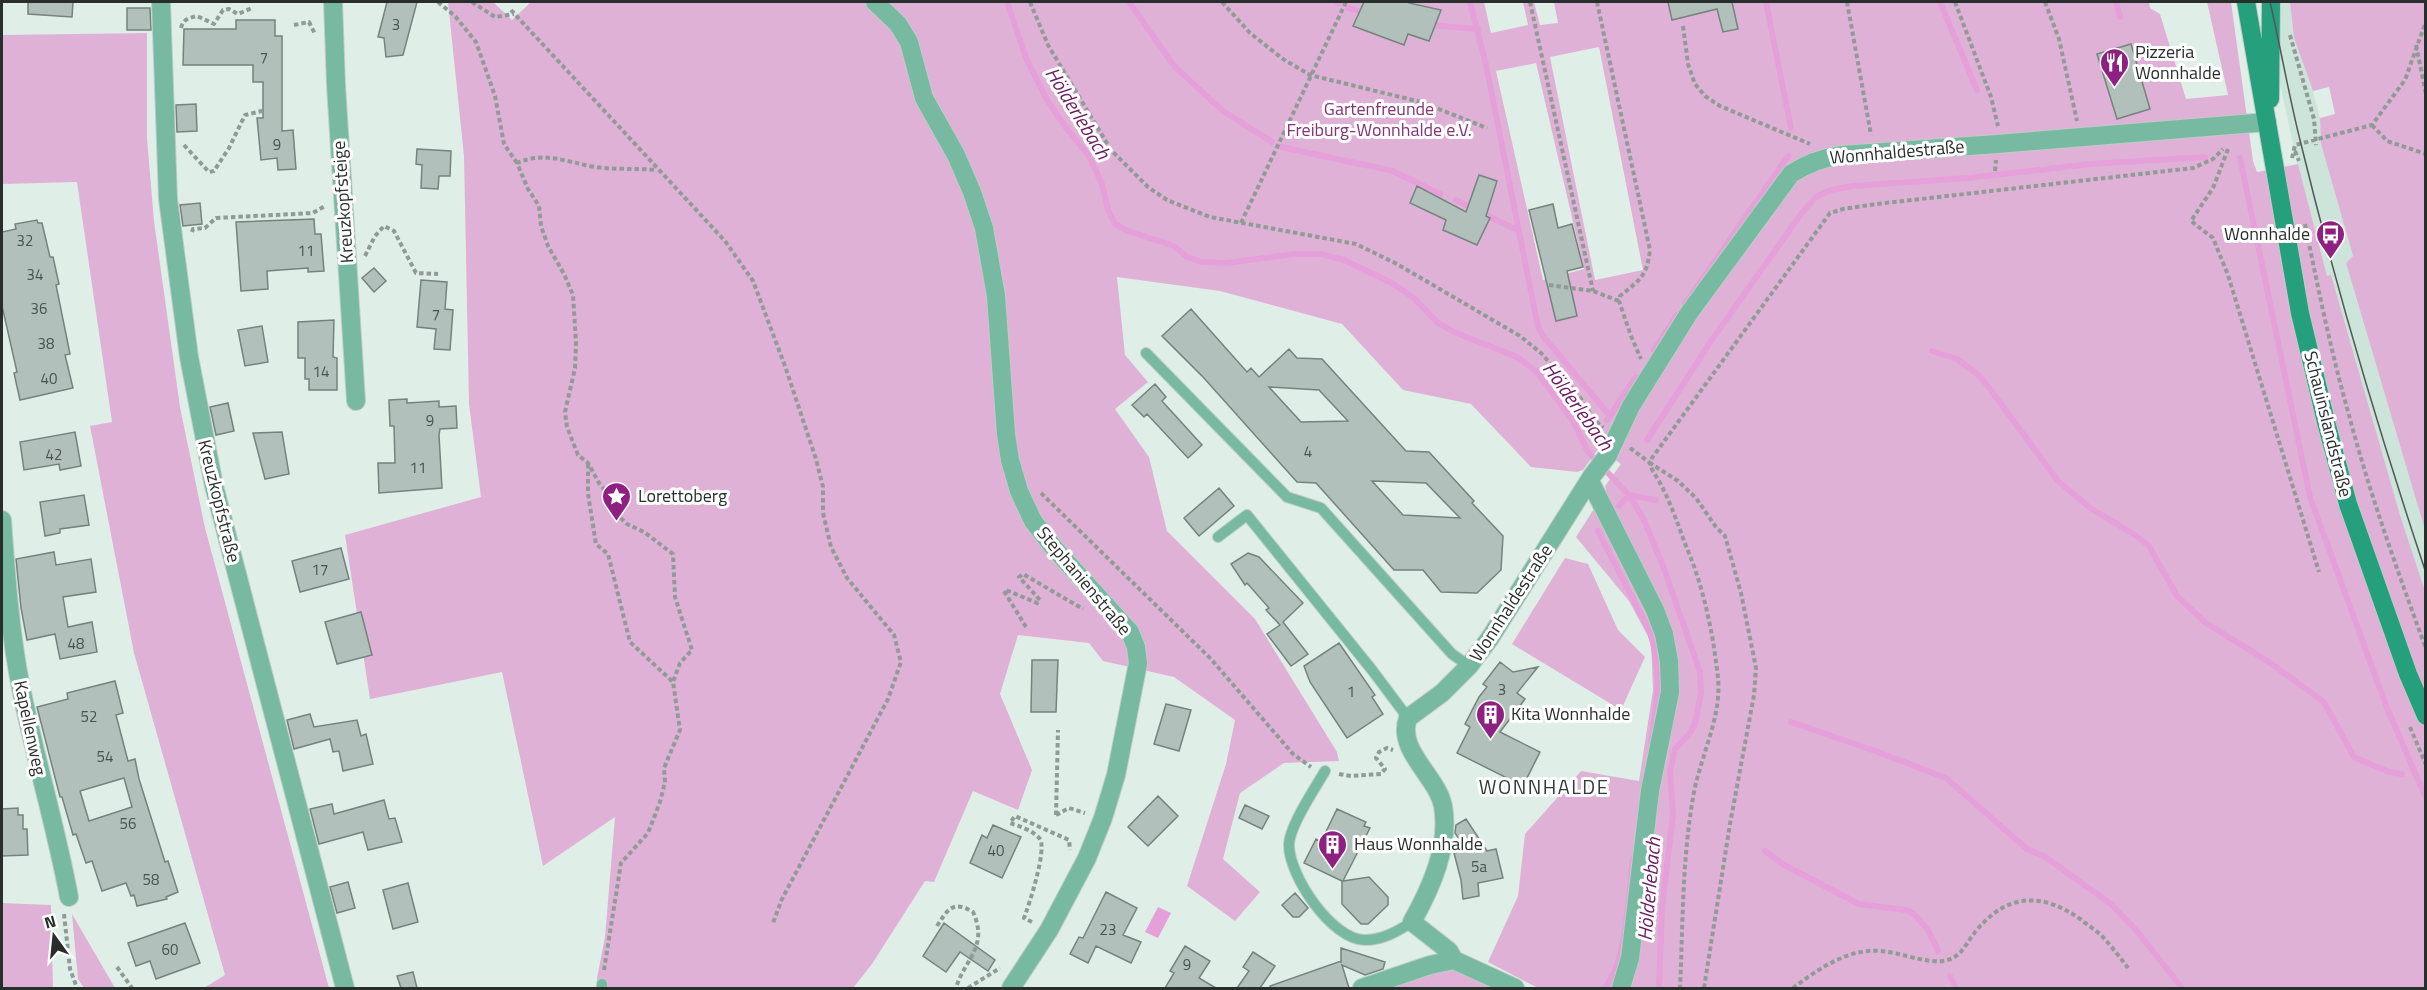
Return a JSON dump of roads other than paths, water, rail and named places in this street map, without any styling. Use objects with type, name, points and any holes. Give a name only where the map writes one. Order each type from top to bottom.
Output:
[{"type":"main road","name":"Schauinslandstraße","points":[[2246,2],[2300,313],[2326,422],[2348,504],[2408,674],[2426,716]]},
{"type":"main road","name":"Schauinslandstraße","points":[[2267,122],[2270,100],[2271,2]]},
{"type":"street","name":"Kreuzkopfstraße","points":[[161,2],[168,199],[198,409],[214,486],[345,988]]},
{"type":"street","name":"Kreuzkopfsteige","points":[[333,2],[356,401]]},
{"type":"street","name":"Stephanienstraße","points":[[874,2],[898,24],[909,42],[924,98],[956,155],[984,228],[996,296],[1006,434],[1010,460],[1019,491],[1033,520],[1054,548],[1130,632],[1136,647],[1138,663],[1135,680],[1116,775],[1103,818],[1088,858],[1050,930],[1011,988]]},
{"type":"street","name":"Wonnhaldestraße","points":[[1408,718],[1442,693],[1469,666],[1491,638],[1591,478],[1617,446],[1655,367],[1689,313],[1791,174],[1804,165],[1822,158],[2267,122]]},
{"type":"street","points":[[1591,478],[1655,610],[1664,634],[1669,661],[1670,692],[1650,791],[1630,958],[1621,988]]},
{"type":"street","name":"Kapellenweg","points":[[2,520],[20,685],[40,776],[61,855],[66,904]]},
{"type":"street","points":[[1408,718],[1405,735],[1410,748],[1435,785],[1442,804],[1445,823],[1436,870],[1412,922],[1449,951],[1454,960],[1515,988]]},
{"type":"street","points":[[1362,988],[1430,965],[1454,960]]},
{"type":"lane","points":[[1146,353],[1287,497],[1321,508],[1452,654],[1469,666]]},
{"type":"lane","points":[[1218,537],[1247,515],[1408,718]]},
{"type":"lane","points":[[1323,770],[1299,817],[1289,843],[1291,864],[1298,879],[1310,898],[1334,924],[1349,936],[1364,940],[1380,938],[1412,922]]},
{"type":"waterway","name":"Hölderlebach","points":[[1007,2],[1026,58],[1047,100],[1089,156],[1102,184],[1108,210],[1115,224],[1128,231],[1174,246],[1187,257],[1202,262],[1227,263],[1295,254],[1321,254],[1344,260],[1392,283],[1414,298],[1438,323],[1454,332],[1517,357],[1537,372],[1573,421],[1588,452],[1629,495],[1643,518],[1662,563],[1700,672],[1701,693],[1695,724],[1675,749],[1670,771],[1673,815],[1662,907],[1659,988]]},
{"type":"waterway","points":[[1129,2],[1175,67],[1223,111],[1272,142]]},
{"type":"waterway","points":[[1470,2],[1486,65],[1538,327],[1610,416],[1607,420]]},
{"type":"waterway","points":[[1766,2],[1791,128]]},
{"type":"waterway","points":[[1940,2],[1977,90]]},
{"type":"waterway","points":[[2116,2],[2120,17]]},
{"type":"waterway","points":[[1348,8],[1368,14]]},
{"type":"waterway","points":[[1428,25],[1478,29]]},
{"type":"waterway","points":[[1281,147],[1393,171],[1440,194]]},
{"type":"waterway","points":[[1685,304],[1788,156]]},
{"type":"waterway","points":[[1647,440],[1711,341],[1801,214],[1816,197],[1831,190],[1853,186],[1967,178],[2091,164],[2205,157]]},
{"type":"waterway","points":[[2240,158],[2310,497],[2387,708],[2426,798]]},
{"type":"waterway","points":[[1456,200],[1517,230]]},
{"type":"waterway","points":[[1654,350],[1677,315]]},
{"type":"waterway","points":[[1932,351],[1957,359],[1981,377],[2058,481],[2090,508],[2149,546],[2177,596],[2206,623],[2269,662],[2324,702],[2354,757],[2389,772],[2402,774]]},
{"type":"waterway","points":[[1610,416],[1636,377]]},
{"type":"waterway","points":[[1619,506],[1629,495],[1656,500]]},
{"type":"waterway","points":[[1598,531],[1650,632],[1654,646],[1657,687],[1651,742]]},
{"type":"waterway","points":[[1791,722],[1946,778],[2027,849],[2044,856],[2111,904],[2136,930],[2182,988]]},
{"type":"waterway","points":[[1765,851],[1784,865],[1859,904],[1906,910],[1914,914],[1928,930],[1938,951]]},
{"type":"waterway","points":[[1604,988],[1611,978],[1622,947],[1633,859]]},
{"type":"waterway","points":[[1950,976],[1956,988]]},
{"type":"tram line","points":[[2270,2],[2297,126],[2329,252],[2375,413],[2426,573]]},
{"type":"place","name":"Pizzeria Wonnhalde","points":[[2114,88]]},
{"type":"place","name":"Wonnhalde","points":[[2331,260]]},
{"type":"place","name":"Lorettoberg","points":[[617,522]]},
{"type":"place","name":"Kita Wonnhalde","points":[[1490,740]]},
{"type":"place","name":"Haus Wonnhalde","points":[[1333,870]]},
{"type":"district","name":"WONNHALDE","points":[[1544,787]]},
{"type":"park label","name":"Gartenfreunde Freiburg-Wonnhalde e.V.","points":[[1379,119]]}]
